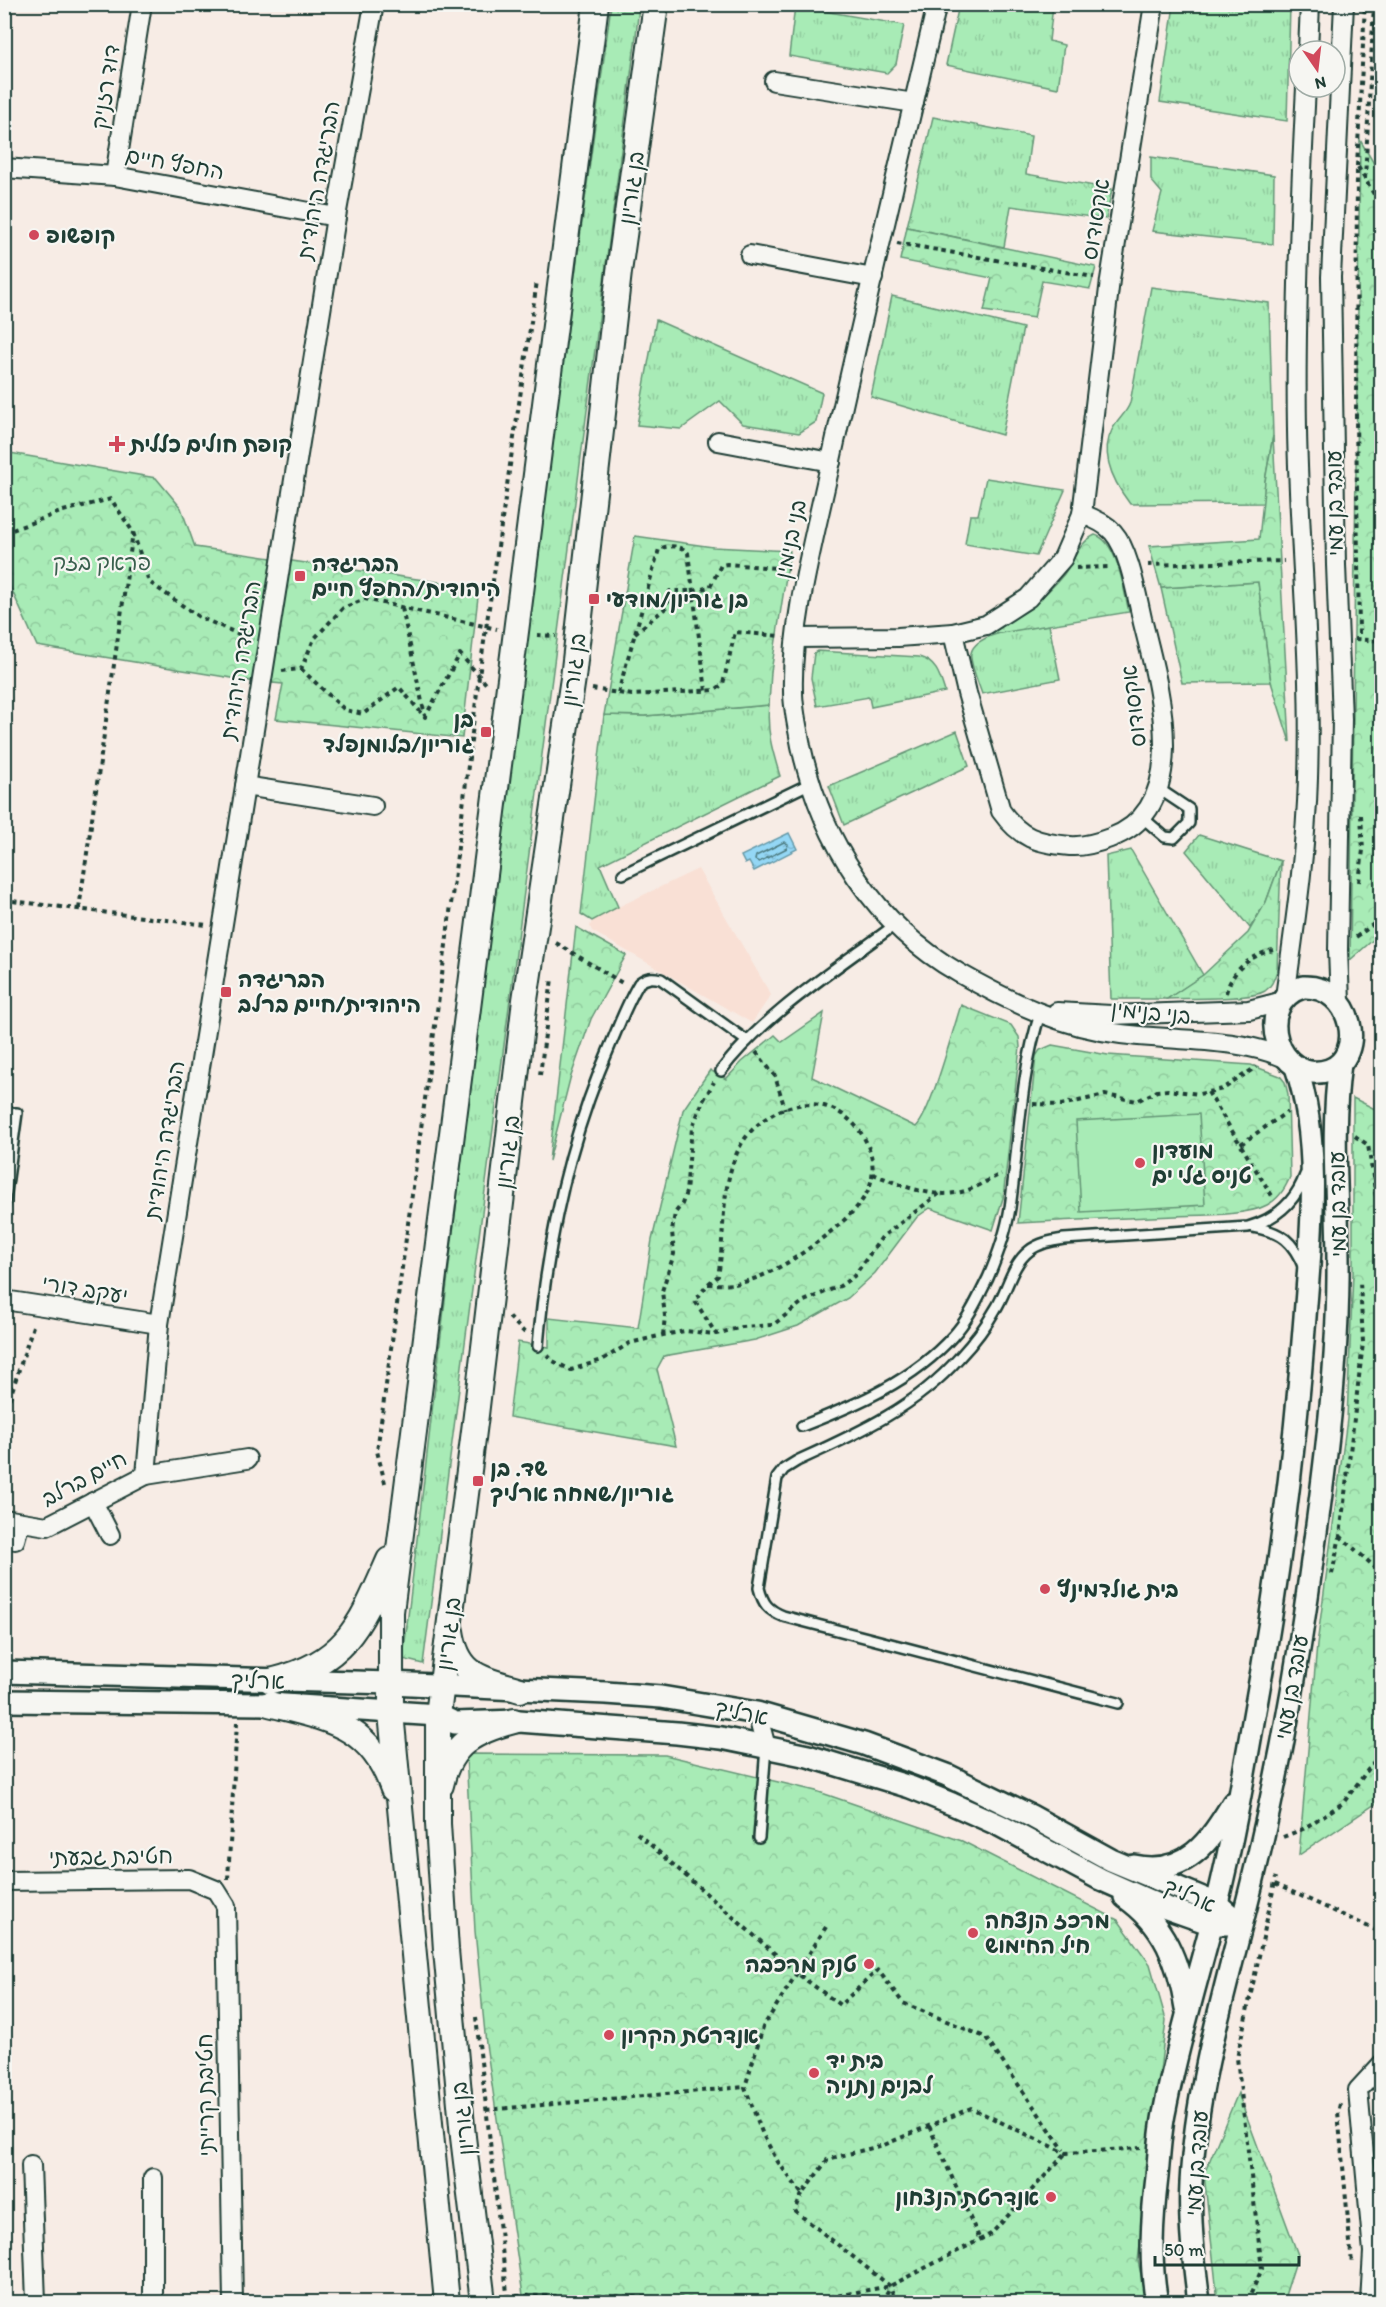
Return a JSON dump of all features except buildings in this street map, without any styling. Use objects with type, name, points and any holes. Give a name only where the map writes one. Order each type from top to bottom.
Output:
[{"type":"main road","name":"בן גוריון","points":[[447,2302],[391,1713],[391,1612],[596,4]]},
{"type":"main road","name":"בן גוריון","points":[[483,2302],[463,2137],[448,1974],[437,1802],[438,1715],[525,1000],[573,678],[619,272],[657,4]]},
{"type":"main road","points":[[271,1681],[310,1667],[344,1643],[363,1617],[400,1536]]},
{"type":"main road","points":[[449,1620],[452,1641],[464,1666],[487,1680],[520,1690]]},
{"type":"main road","points":[[269,1704],[326,1719],[345,1727],[359,1737],[372,1750],[382,1766],[400,1811]]},
{"type":"main road","points":[[437,1802],[442,1781],[453,1757],[464,1742],[488,1728],[514,1721]]},
{"type":"street","name":"דוד רזניק","points":[[115,176],[142,4]]},
{"type":"street","name":"הבריגדה היהודית","points":[[159,1324],[336,217],[374,4]]},
{"type":"street","name":"בני בנימין","points":[[937,4],[831,462],[796,638],[793,694],[798,730],[811,783],[827,829],[848,868],[868,894],[896,924],[956,971],[1014,1002],[1088,1029],[1252,1047],[1285,1059]]},
{"type":"street","name":"אקסודוס","points":[[796,638],[898,638],[953,633],[986,625],[1028,598],[1063,558],[1082,514],[1110,280],[1154,4]]},
{"type":"street","points":[[1309,39],[1310,4]]},
{"type":"street","name":"עובד בן עמי","points":[[1340,1002],[1338,950],[1342,811],[1340,637],[1336,565],[1331,277],[1344,4]]},
{"type":"street","points":[[774,81],[914,103]]},
{"type":"street","name":"עובד בן עמי","points":[[1283,1000],[1292,946],[1305,833],[1308,778],[1308,664],[1297,431],[1298,245],[1305,99]]},
{"type":"street","name":"החפץ חיים","points":[[4,168],[115,176],[336,217]]},
{"type":"street","points":[[750,255],[873,278]]},
{"type":"street","points":[[718,441],[831,462]]},
{"type":"street","name":"אקסודוס","points":[[953,633],[1000,811],[1011,825],[1030,839],[1047,844],[1074,846],[1095,844],[1122,834],[1143,818],[1159,789],[1165,738],[1152,656],[1129,566],[1114,533],[1099,521],[1082,514]]},
{"type":"street","points":[[244,786],[373,806]]},
{"type":"street","points":[[1314,987],[1333,994],[1340,1002],[1350,1028],[1350,1041],[1340,1064],[1332,1069],[1314,1072],[1285,1059],[1275,1023],[1283,1000],[1294,990],[1314,987]]},
{"type":"street","name":"בני בנימין","points":[[1041,1012],[1094,1014],[1249,1010],[1283,1000]]},
{"type":"street","name":"עובד בן עמי","points":[[1157,2302],[1152,2276],[1153,2207],[1164,2111],[1187,2012],[1214,1914],[1242,1790],[1285,1516],[1300,1383],[1311,1222],[1310,1162],[1305,1099],[1285,1059]]},
{"type":"street","name":"עובד בן עמי","points":[[1199,2302],[1192,2249],[1191,2185],[1195,2137],[1204,2078],[1261,1845],[1299,1647],[1332,1401],[1338,1278],[1336,1097],[1340,1064]]},
{"type":"street","name":"יעקב דורי","points":[[4,1300],[159,1324]]},
{"type":"street","name":"חיים ברלב","points":[[12,1520],[47,1526],[146,1475],[159,1324]]},
{"type":"street","points":[[146,1475],[247,1459]]},
{"type":"street","points":[[93,1502],[110,1535]]},
{"type":"street","points":[[12,1520],[15,1540]]},
{"type":"street","name":"ארליך","points":[[4,1672],[390,1683],[661,1697],[757,1713],[864,1744],[947,1775],[1031,1816],[1214,1914],[1240,1924]]},
{"type":"street","name":"ארליך","points":[[4,1701],[269,1704],[438,1715],[455,1723],[514,1721],[651,1730],[721,1738],[861,1771],[952,1804],[999,1825],[1100,1879],[1161,1906],[1214,1914]]},
{"type":"street","points":[[757,1713],[766,1747]]},
{"type":"street","points":[[1117,1863],[1143,1868],[1160,1867],[1176,1864],[1193,1856],[1213,1835],[1242,1790]]},
{"type":"street","name":"חטיבת גבעתי","points":[[4,1881],[189,1879],[216,1890],[226,1906]]},
{"type":"street","points":[[1100,1879],[1136,1904],[1162,1934],[1179,1970],[1187,2012]]},
{"type":"street","name":"חטיבת קרייתי","points":[[226,1906],[233,2302]]},
{"type":"street","points":[[1370,2302],[1373,2252],[1358,2090],[1382,2064]]},
{"type":"street","points":[[31,2165],[36,2302]]},
{"type":"street","points":[[153,2178],[153,2302]]},
{"type":"lane","points":[[623,874],[811,783]]},
{"type":"lane","points":[[1143,818],[1165,837],[1174,838],[1189,823],[1190,809],[1159,789]]},
{"type":"lane","points":[[721,1071],[736,1051],[790,1004],[896,924]]},
{"type":"lane","points":[[538,1346],[543,1287],[550,1246],[573,1144],[593,1086],[635,991],[645,979],[653,977],[662,980],[747,1041]]},
{"type":"lane","points":[[802,1426],[868,1399],[919,1368],[954,1336],[977,1301],[999,1254],[1009,1211],[1032,1045],[1041,1012]]},
{"type":"lane","points":[[4,1113],[17,1113],[4,1207]]},
{"type":"lane","points":[[1248,1227],[1262,1223],[1281,1211],[1296,1196],[1310,1162]]},
{"type":"lane","points":[[1118,1703],[783,1616],[770,1610],[762,1600],[759,1588],[777,1478],[784,1469],[797,1461],[884,1420],[920,1395],[958,1360],[979,1335],[996,1309],[1019,1261],[1029,1251],[1043,1243],[1064,1239],[1248,1227],[1280,1234],[1297,1253],[1308,1279]]},
{"type":"lane","points":[[759,1838],[766,1747]]},
{"type":"path","points":[[1359,650],[1356,417],[1357,166],[1365,4]]},
{"type":"path","points":[[1365,179],[1374,4]]},
{"type":"path","points":[[1336,153],[1357,166],[1382,208]]},
{"type":"path","points":[[882,240],[1110,280]]},
{"type":"path","points":[[388,1493],[377,1450],[445,956],[479,676],[538,273]]},
{"type":"path","points":[[4,533],[63,511],[111,499],[133,532],[149,582],[199,617],[267,646]]},
{"type":"path","points":[[79,909],[133,532]]},
{"type":"path","points":[[618,693],[659,549],[664,546],[685,549],[688,554],[706,691]]},
{"type":"path","points":[[1054,568],[1303,560]]},
{"type":"path","points":[[635,634],[667,607],[670,591],[693,591],[710,587],[721,565],[808,571]]},
{"type":"path","points":[[301,669],[314,639],[344,608],[365,599],[516,634]]},
{"type":"path","points":[[402,608],[425,717]]},
{"type":"path","points":[[585,688],[632,695],[715,690],[723,684],[735,632],[796,638]]},
{"type":"path","points":[[1340,637],[1382,642]]},
{"type":"path","points":[[425,717],[460,654],[507,707]]},
{"type":"path","points":[[263,673],[301,669],[345,710],[363,714],[399,687],[425,717]]},
{"type":"path","points":[[1359,883],[1363,850],[1360,807]]},
{"type":"path","points":[[4,900],[222,927]]},
{"type":"path","points":[[1354,928],[1353,939],[1382,918]]},
{"type":"path","points":[[556,944],[635,991]]},
{"type":"path","points":[[1221,1011],[1228,986],[1244,963],[1263,953],[1292,946]]},
{"type":"path","points":[[747,1041],[775,1076],[785,1109]]},
{"type":"path","points":[[1023,1104],[1060,1105],[1112,1094],[1137,1101],[1156,1091],[1168,1090],[1187,1094],[1208,1092],[1223,1089],[1285,1059]]},
{"type":"path","points":[[663,1335],[665,1316],[662,1292],[674,1254],[672,1231],[675,1213],[682,1204],[686,1192],[692,1128],[703,1101],[721,1071]]},
{"type":"path","points":[[1208,1092],[1281,1211]]},
{"type":"path","points":[[1240,1144],[1305,1099]]},
{"type":"path","points":[[708,1284],[735,1284],[768,1272],[803,1254],[831,1232],[855,1208],[868,1190],[873,1174],[872,1157],[866,1138],[840,1115],[824,1106],[801,1105],[778,1110],[759,1123],[742,1143],[730,1174],[718,1276],[708,1284],[695,1301],[716,1334]]},
{"type":"path","points":[[1354,1136],[1368,1145],[1382,1235]]},
{"type":"path","points":[[873,1174],[909,1188],[940,1193],[962,1192],[1014,1167]]},
{"type":"path","points":[[509,1317],[553,1361],[571,1370],[602,1360],[630,1343],[663,1335],[685,1331],[716,1334],[742,1328],[773,1325],[804,1300],[840,1286],[854,1276],[882,1237],[940,1193]]},
{"type":"path","points":[[4,1416],[39,1305]]},
{"type":"path","points":[[1317,1520],[1340,1536],[1379,1571],[1382,1580]]},
{"type":"path","points":[[226,1906],[238,1704]]},
{"type":"path","points":[[1280,1849],[1282,1837],[1303,1829],[1343,1803],[1382,1751]]},
{"type":"path","points":[[637,1833],[798,1974],[840,2005],[878,1970],[903,2003],[985,2037],[1066,2153]]},
{"type":"path","points":[[1247,2302],[1262,2269],[1237,2058],[1276,1872]]},
{"type":"path","points":[[1275,1884],[1382,1933]]},
{"type":"path","points":[[802,2194],[778,2162],[763,2135],[745,2087],[763,2027],[826,1927]]},
{"type":"path","points":[[508,2302],[486,2110],[745,2087]]},
{"type":"path","points":[[896,2302],[890,2286],[795,2211],[802,2194],[828,2159],[884,2145],[970,2108],[1066,2153],[1160,2147]]},
{"type":"path","points":[[929,2126],[980,2240]]},
{"type":"path","points":[[803,2302],[890,2286],[991,2234],[1066,2153]]},
{"type":"path","points":[[882,2302],[890,2286]]},
{"type":"path","points":[[507,2296],[604,2296],[776,2302]]},
{"type":"shaded area","points":[[698,869],[771,995],[752,1023],[592,931],[590,926],[597,917]]},
{"type":"green space","points":[[611,5],[639,5],[636,36],[423,1664],[403,1659],[495,874]]},
{"type":"green space","points":[[959,5],[1053,5],[1049,41],[1064,45],[1058,88],[946,65]]},
{"type":"green space","points":[[1174,5],[1290,5],[1289,39],[1287,39],[1287,121],[1160,102]]},
{"type":"green space","points":[[795,6],[904,25],[896,64],[887,73],[789,56]]},
{"type":"green space","points":[[933,117],[1031,136],[1026,174],[1112,189],[1106,219],[1011,206],[1004,247],[907,227]]},
{"type":"green space","points":[[1360,140],[1382,177],[1382,932],[1350,960]]},
{"type":"green space","points":[[1151,157],[1274,175],[1273,244],[1152,231],[1162,193],[1151,180]]},
{"type":"green space","points":[[907,227],[1096,267],[1090,289],[1042,281],[1034,318],[984,311],[992,278],[900,260]]},
{"type":"green space","points":[[1151,287],[1269,303],[1273,436],[1265,481],[1264,503],[1130,504],[1119,488],[1110,469],[1108,440],[1114,426],[1130,403]]},
{"type":"green space","points":[[892,296],[1023,328],[1002,435],[871,397]]},
{"type":"green space","points":[[656,320],[822,393],[816,422],[799,433],[743,424],[720,401],[681,429],[637,425]]},
{"type":"green space","points":[[1273,436],[1290,742],[1271,682],[1258,582],[1161,588],[1149,546],[1259,539],[1265,481]]},
{"type":"green space","name":"פראק בזק","points":[[4,452],[156,478],[181,508],[195,547],[479,588],[462,738],[276,719],[283,684],[250,681],[37,646],[5,575]]},
{"type":"green space","points":[[986,478],[1065,490],[1036,556],[965,544],[970,515],[978,515]]},
{"type":"green space","points":[[1095,535],[1103,539],[1115,557],[1129,612],[988,635],[1019,615],[1047,592],[1064,574],[1085,542]]},
{"type":"green space","points":[[635,536],[713,547],[790,551],[771,672],[769,705],[645,716],[604,715]]},
{"type":"green space","points":[[1258,582],[1271,682],[1182,683],[1161,588]]},
{"type":"green space","points":[[1049,625],[1060,679],[982,694],[971,662],[971,653],[975,646],[993,635]]},
{"type":"green space","points":[[817,651],[919,657],[934,666],[945,692],[871,707],[869,697],[817,706],[811,678],[814,653]]},
{"type":"green space","points":[[769,705],[769,733],[780,776],[600,865],[618,907],[592,921],[581,914],[604,715],[645,716]]},
{"type":"green space","points":[[957,731],[969,766],[844,825],[829,786]]},
{"type":"green space","points":[[1199,835],[1281,861],[1266,902],[1250,928],[1186,851]]},
{"type":"green space","points":[[1131,850],[1203,975],[1167,999],[1111,999],[1106,856]]},
{"type":"green space","points":[[1281,861],[1277,971],[1269,987],[1258,994],[1247,996],[1167,999],[1203,975],[1248,933],[1266,902]]},
{"type":"green space","points":[[576,927],[626,955],[591,1019],[570,1079],[549,1161]]},
{"type":"green space","points":[[961,1005],[1011,1025],[1019,1037],[1020,1047],[1003,1198],[993,1230],[930,1208],[917,1217],[875,1273],[848,1298],[798,1326],[755,1340],[664,1356],[657,1369],[676,1446],[509,1417],[518,1342],[549,1347],[549,1318],[638,1328],[652,1240],[683,1110],[710,1070],[726,1079],[742,1062],[775,1035],[782,1042],[824,1013],[812,1077],[916,1127],[935,1089]]},
{"type":"green space","points":[[1052,1045],[1108,1055],[1251,1065],[1280,1076],[1285,1082],[1288,1094],[1290,1177],[1284,1190],[1267,1205],[1236,1213],[1018,1223],[1036,1056],[1040,1050]]},
{"type":"green space","points":[[1353,1098],[1379,1111],[1382,1133],[1381,1800],[1299,1855],[1317,1645],[1347,1419],[1353,1273]]},
{"type":"green space","name":"מועדון טניס גלי ים","points":[[1199,1114],[1205,1205],[1081,1212],[1076,1121]]},
{"type":"green space","points":[[466,1754],[665,1755],[816,1791],[962,1841],[1118,1920],[1150,1964],[1166,2020],[1138,2261],[1147,2302],[524,2302],[486,2044],[475,1931]]},
{"type":"green space","points":[[1238,2093],[1298,2255],[1283,2302],[1218,2302],[1204,2174]]},
{"type":"water","points":[[789,833],[797,849],[754,871],[749,862],[745,864],[741,856]]},
{"type":"place","name":"קופשופ","points":[[34,235]]},
{"type":"place","name":"קופת חולים כללית","points":[[117,444]]},
{"type":"place","name":"הבריגדה היהודית/החפץ חיים","points":[[300,576]]},
{"type":"place","name":"בן גוריון/מודעי","points":[[594,599]]},
{"type":"place","name":"בן גוריון/בלומנפלד","points":[[486,732]]},
{"type":"place","name":"הבריגדה היהודית/חיים ברלב","points":[[226,992]]},
{"type":"place","name":"מועדון טניס גלי ים","points":[[1140,1163]]},
{"type":"place","name":"שד. בן גוריון/שמחה ארליך","points":[[478,1481]]},
{"type":"place","name":"בית גולדמינץ","points":[[1045,1589]]},
{"type":"place","name":"מרכז הנצחה חיל החימוש","points":[[973,1933]]},
{"type":"place","name":"טנק מרכבה","points":[[869,1964]]},
{"type":"place","name":"אנדרטת הקרון","points":[[609,2035]]},
{"type":"place","name":"בית יד לבנים נתניה","points":[[814,2073]]},
{"type":"place","name":"אנדרטת הנצחון","points":[[1051,2197]]}]
